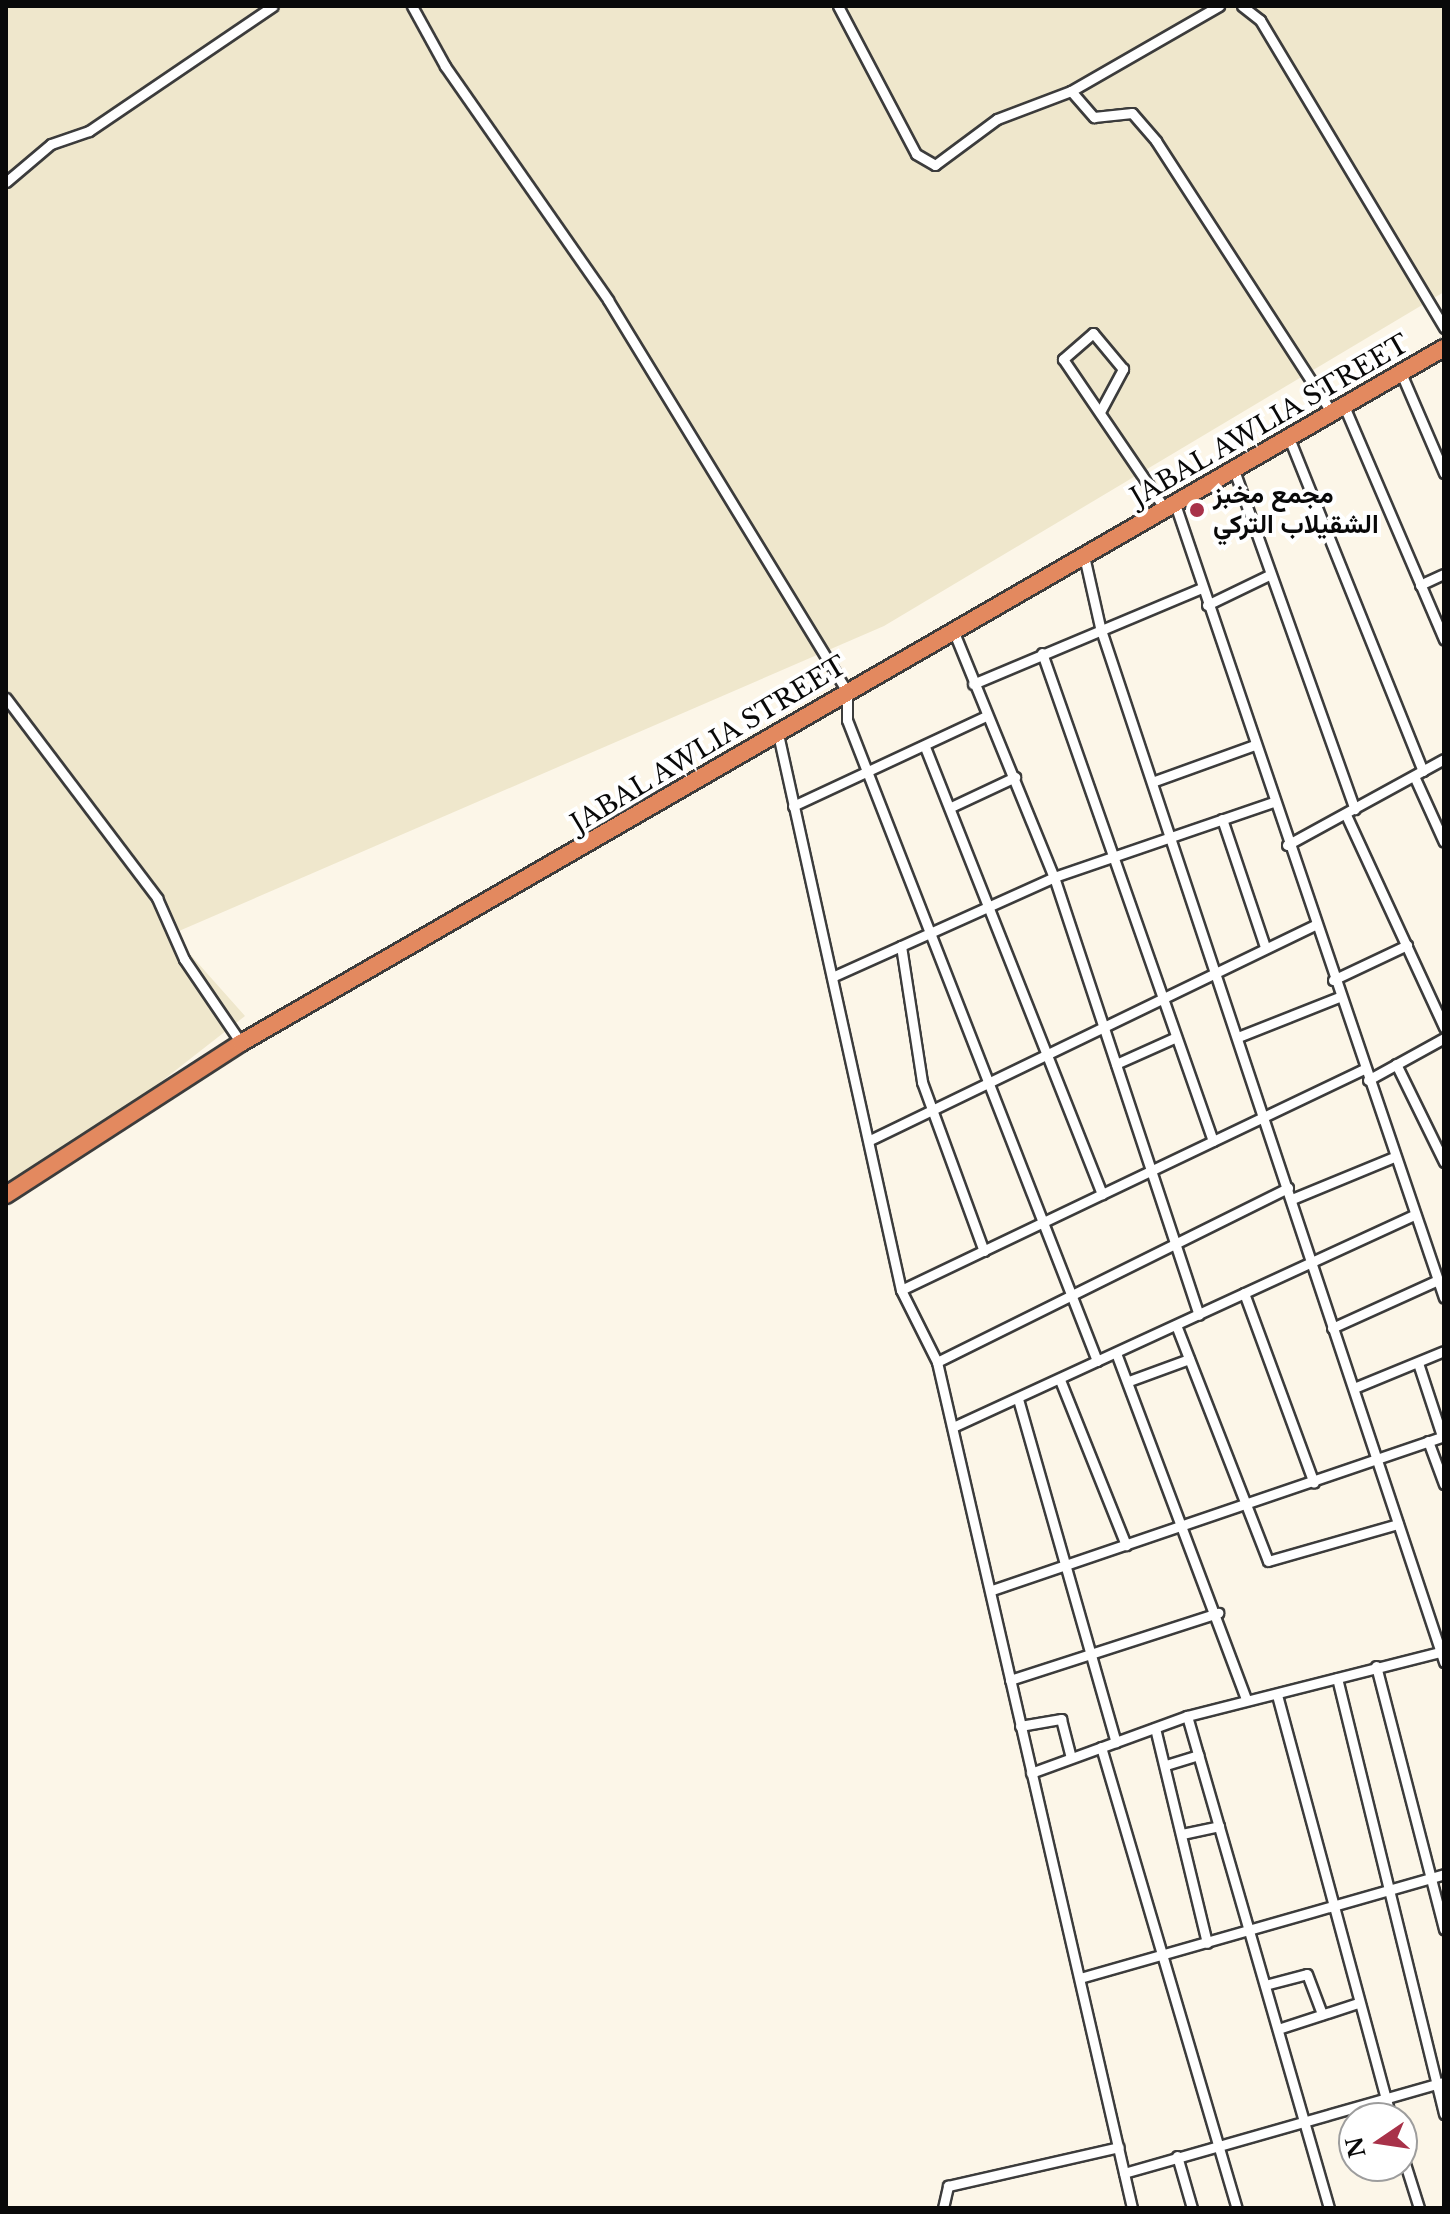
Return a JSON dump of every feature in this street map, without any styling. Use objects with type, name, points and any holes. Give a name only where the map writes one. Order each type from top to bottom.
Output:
[{"type":"highway","name":"JABAL AWLIA STREET","points":[[6,1195],[241,1043],[1444,348]]},
{"type":"street","points":[[6,182],[51,144],[89,131],[273,6]]},
{"type":"street","points":[[412,6],[445,66],[608,300],[847,691],[847,720],[991,1081],[1069,1298],[1097,1361]]},
{"type":"street","points":[[838,6],[925,164],[948,160],[1008,114],[1071,91],[1219,6]]},
{"type":"street","points":[[1242,6],[1260,20],[1444,328]]},
{"type":"street","points":[[1071,91],[1094,117],[1132,113],[1156,141],[1338,410],[1444,639]]},
{"type":"street","points":[[1101,410],[1123,369],[1093,333],[1063,359],[1170,506],[1207,605],[1444,1298]]},
{"type":"street","points":[[1401,373],[1444,473]]},
{"type":"street","points":[[1289,438],[1444,842]]},
{"type":"street","points":[[1234,470],[1351,812],[1444,1027]]},
{"type":"street","points":[[1031,1773],[1187,1716],[1246,1699],[1277,1695],[1376,1666],[1443,1655],[1100,627],[1084,556]]},
{"type":"street","points":[[1420,585],[1444,574]]},
{"type":"street","points":[[1207,605],[1269,575]]},
{"type":"street","points":[[973,684],[1100,627],[1201,588]]},
{"type":"street","points":[[953,630],[1054,877],[1199,1315]]},
{"type":"street","points":[[1042,653],[1109,858],[1213,1141]]},
{"type":"street","points":[[6,698],[157,898],[184,959],[241,1043]]},
{"type":"street","points":[[793,806],[986,716]]},
{"type":"street","points":[[778,734],[901,1290],[937,1362],[1132,2208]]},
{"type":"street","points":[[1152,782],[1254,745]]},
{"type":"street","points":[[925,747],[1052,1053],[1102,1194]]},
{"type":"street","points":[[1287,845],[1444,759]]},
{"type":"street","points":[[951,807],[1015,777]]},
{"type":"street","points":[[832,977],[1054,877],[1273,802]]},
{"type":"street","points":[[1222,819],[1265,947]]},
{"type":"street","points":[[870,1140],[1315,925]]},
{"type":"street","points":[[1333,980],[1407,945]]},
{"type":"street","points":[[901,946],[908,1023],[933,1107],[984,1251]]},
{"type":"street","points":[[1238,1037],[1339,997]]},
{"type":"street","points":[[1116,1064],[1174,1038]]},
{"type":"street","points":[[1368,1080],[1444,1038]]},
{"type":"street","points":[[1396,1064],[1444,1162]]},
{"type":"street","points":[[901,1290],[1364,1069]]},
{"type":"street","points":[[1292,1199],[1394,1157]]},
{"type":"street","points":[[937,1362],[1288,1188]]},
{"type":"street","points":[[953,1427],[1414,1215]]},
{"type":"street","points":[[1332,1328],[1438,1280]]},
{"type":"street","points":[[1244,1293],[1314,1483]]},
{"type":"street","points":[[1176,1325],[1258,1549],[1279,1563],[1398,1524]]},
{"type":"street","points":[[1354,1388],[1444,1351]]},
{"type":"street","points":[[1116,1353],[1218,1613],[1246,1699]]},
{"type":"street","points":[[1129,1381],[1189,1359]]},
{"type":"street","points":[[992,1590],[1245,1508],[1443,1436],[1418,1363]]},
{"type":"street","points":[[1060,1380],[1126,1545]]},
{"type":"street","points":[[1018,1399],[1063,1567],[1116,1742]]},
{"type":"street","points":[[1428,1441],[1444,1484]]},
{"type":"street","points":[[1010,1680],[1090,1657],[1218,1613]]},
{"type":"street","points":[[1376,1666],[1444,1929]]},
{"type":"street","points":[[1337,1678],[1393,1889],[1440,2083],[1444,2114]]},
{"type":"street","points":[[1277,1695],[1385,2102]]},
{"type":"street","points":[[1187,1716],[1329,2208]]},
{"type":"street","points":[[1020,1726],[1061,1719],[1071,1758]]},
{"type":"street","points":[[1155,1728],[1207,1943]]},
{"type":"street","points":[[1101,1747],[1160,1960],[1215,2146],[1237,2208]]},
{"type":"street","points":[[1166,1765],[1199,1755]]},
{"type":"street","points":[[1182,1834],[1219,1826]]},
{"type":"street","points":[[1080,1978],[1160,1960],[1207,1943],[1444,1874]]},
{"type":"street","points":[[1265,1985],[1307,1974],[1322,2014]]},
{"type":"street","points":[[1278,2029],[1358,2003]]},
{"type":"street","points":[[1124,2173],[1440,2083]]},
{"type":"street","points":[[943,2208],[948,2186],[1119,2147]]},
{"type":"street","points":[[1177,2156],[1192,2208]]},
{"type":"street","points":[[1411,2182],[1419,2208]]},
{"type":"shaded area","points":[[6,6],[1444,6],[1444,292],[884,626],[172,934],[245,1016],[6,1203]]},
{"type":"place","name":"مجمع مخبز الشقيلاب التركي","points":[[1197,510]]}]
